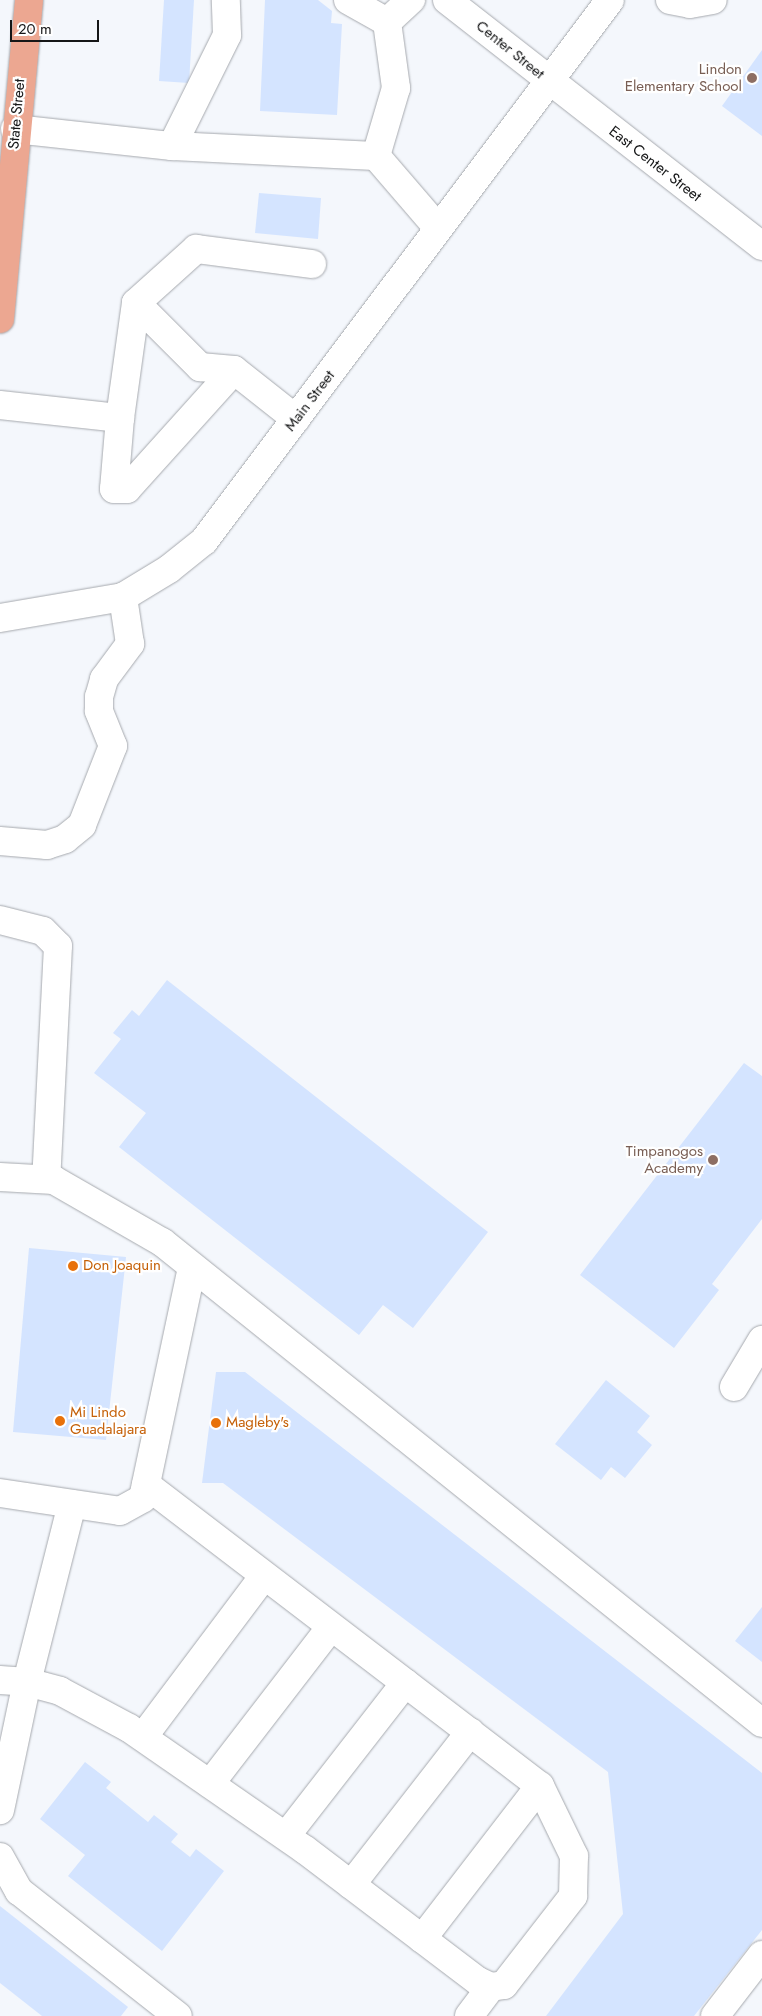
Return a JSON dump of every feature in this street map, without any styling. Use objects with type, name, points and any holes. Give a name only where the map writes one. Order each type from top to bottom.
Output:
[{"type":"main road","name":"State Street","points":[[0,319],[6,172],[15,129],[28,0]]},
{"type":"street","points":[[172,146],[227,35],[226,0]]},
{"type":"street","points":[[348,0],[387,22]]},
{"type":"street","points":[[387,22],[411,0]]},
{"type":"street","name":"Center Street","points":[[447,0],[549,81]]},
{"type":"street","points":[[670,0],[690,4],[713,0]]},
{"type":"street","name":"Main Street","points":[[0,618],[123,597],[169,570],[204,541],[549,81],[596,5]]},
{"type":"street","points":[[376,156],[396,88],[387,22]]},
{"type":"street","name":"East Center Street","points":[[549,81],[762,246]]},
{"type":"street","points":[[15,129],[172,146],[376,156],[438,228]]},
{"type":"street","points":[[234,370],[127,489],[114,489],[120,418],[136,303],[196,249],[312,264]]},
{"type":"street","points":[[136,303],[200,367],[234,370],[296,419]]},
{"type":"street","points":[[0,405],[120,418]]},
{"type":"street","points":[[0,841],[47,845],[65,839],[82,826],[113,746],[99,711],[99,697],[104,680],[130,644],[123,597]]},
{"type":"street","points":[[0,920],[42,931],[58,946],[46,1179]]},
{"type":"street","points":[[0,1177],[46,1179],[162,1242],[762,1723]]},
{"type":"street","points":[[0,1493],[120,1511],[143,1498],[192,1267]]},
{"type":"street","points":[[734,1386],[762,1340]]},
{"type":"street","points":[[13,1682],[60,1690],[143,1737],[286,1836],[422,1939],[491,1987],[504,1985],[573,1896],[574,1856],[540,1786],[146,1485]]},
{"type":"street","points":[[0,1810],[13,1682],[72,1504]]},
{"type":"street","points":[[143,1737],[264,1576]]},
{"type":"street","points":[[210,1784],[331,1627]]},
{"type":"street","points":[[286,1836],[405,1683]]},
{"type":"street","points":[[350,1885],[470,1732]]},
{"type":"street","points":[[422,1939],[540,1786]]},
{"type":"street","points":[[0,1857],[19,1890],[178,2016]]},
{"type":"street","points":[[715,2016],[762,1955]]},
{"type":"street","points":[[469,2016],[491,1987]]},
{"type":"building","points":[[164,0],[194,0],[189,83],[159,81]]},
{"type":"building","points":[[265,0],[318,0],[332,11],[331,23],[342,24],[337,115],[260,111]]},
{"type":"building","name":"Lindon Elementary School","points":[[762,50],[762,136],[722,106]]},
{"type":"building","points":[[259,193],[321,198],[318,239],[255,233]]},
{"type":"building","points":[[167,980],[488,1232],[413,1328],[383,1305],[359,1335],[119,1147],[146,1113],[94,1073],[121,1039],[113,1033],[132,1010],[139,1016]]},
{"type":"building","name":"Timpanogos Academy","points":[[744,1063],[762,1076],[762,1219],[712,1284],[719,1290],[674,1348],[580,1275]]},
{"type":"building","points":[[29,1248],[126,1257],[106,1440],[13,1432]]},
{"type":"building","points":[[216,1372],[245,1372],[762,1773],[762,1930],[694,2016],[546,2016],[623,1914],[608,1772],[223,1483],[202,1483]]},
{"type":"building","points":[[606,1380],[650,1416],[637,1432],[652,1445],[625,1478],[611,1467],[601,1480],[555,1444]]},
{"type":"building","points":[[762,1607],[762,1662],[735,1641]]},
{"type":"building","points":[[85,1762],[111,1782],[106,1788],[148,1822],[154,1815],[178,1834],[171,1842],[190,1857],[196,1849],[224,1871],[162,1951],[68,1876],[85,1855],[40,1819]]},
{"type":"building","points":[[0,1906],[128,2007],[121,2016],[42,2016],[0,1983]]},
{"type":"place","name":"Lindon Elementary School","points":[[752,78]]},
{"type":"place","name":"Timpanogos Academy","points":[[713,1160]]},
{"type":"place","name":"Don Joaquin","points":[[73,1266]]},
{"type":"place","name":"Mi Lindo Guadalajara","points":[[60,1421]]},
{"type":"place","name":"Magleby's","points":[[216,1423]]}]
